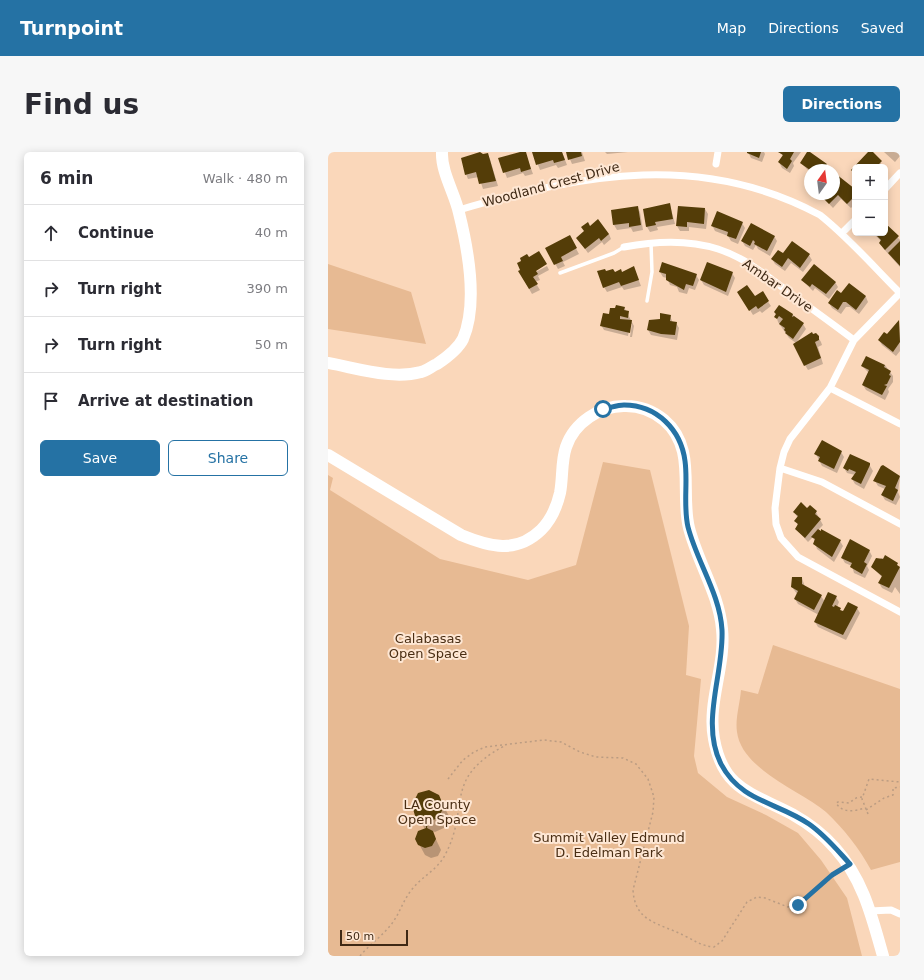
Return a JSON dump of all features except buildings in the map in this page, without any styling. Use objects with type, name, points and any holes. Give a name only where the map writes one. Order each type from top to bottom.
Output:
[{"type":"main road","points":[[328,363],[393,374],[422,372],[447,358],[462,340],[467,324],[470,292],[467,253],[459,210],[444,164],[442,152]]},
{"type":"main road","points":[[328,455],[461,535],[482,543],[509,546],[520,544],[532,538],[545,526],[555,510],[560,493],[566,447],[574,431],[586,418],[603,409],[624,405],[641,408],[656,413],[671,426],[680,442],[685,460],[688,525],[697,555],[716,601],[722,629],[722,651],[712,720],[713,735],[719,758],[729,776],[740,789],[809,824],[823,835],[850,864],[863,889],[883,956]]},
{"type":"street","points":[[716,165],[718,152]]},
{"type":"street","name":"Woodland Crest Drive","points":[[459,210],[594,171]]},
{"type":"street","points":[[888,186],[900,173]]},
{"type":"street","points":[[784,190],[819,214],[842,233],[900,293],[854,340],[830,388],[790,439],[784,452],[780,468],[775,508],[776,524],[781,538],[788,548],[798,557],[900,612]]},
{"type":"street","points":[[842,233],[852,223]]},
{"type":"street","name":"Ambar Drive","points":[[624,247],[651,242],[690,243],[717,249],[753,265],[854,340]]},
{"type":"street","points":[[830,388],[900,424]]},
{"type":"street","points":[[780,468],[822,482],[900,524]]},
{"type":"street","points":[[870,911],[891,910],[900,914]]},
{"type":"lane","points":[[647,301],[652,272],[651,242]]},
{"type":"lane","points":[[560,273],[614,253],[624,247]]},
{"type":"path","points":[[448,779],[463,760],[474,752],[485,748],[544,740],[561,742],[596,757],[623,758],[636,764],[648,779],[654,797],[653,812],[633,890],[634,902],[639,911],[651,922],[703,946],[714,947],[722,941],[748,902],[757,897],[766,898],[788,907],[798,905],[832,875],[850,864]]},
{"type":"path","points":[[360,956],[370,944],[390,927],[414,887],[439,864],[445,855],[455,825],[462,787],[469,773],[487,755],[506,745]]},
{"type":"path","points":[[862,797],[858,797],[849,803],[836,803],[842,809],[850,811],[865,809],[884,798],[892,796],[893,788],[900,787],[900,782],[869,779],[862,797],[865,809],[868,814]]},
{"type":"green space","points":[[328,264],[411,292],[426,344],[328,329]]},
{"type":"green space","points":[[603,462],[650,470],[689,626],[686,675],[701,679],[694,756],[698,773],[727,797],[766,815],[798,833],[821,860],[847,898],[862,956],[328,956],[328,475],[333,478],[330,490],[440,559],[528,580],[576,565]]},
{"type":"green space","points":[[773,645],[900,689],[900,862],[871,870],[851,839],[826,812],[761,768],[749,757],[741,745],[737,732],[737,716],[741,690],[758,694]]},
{"type":"route","points":[[603,409],[624,405],[641,408],[656,413],[671,426],[680,442],[685,460],[688,525],[697,555],[716,601],[722,629],[722,651],[712,720],[716,752],[721,764],[740,789],[759,800],[809,824],[823,835],[850,864],[832,875],[798,905]]},
{"type":"park label","name":"Calabasas Open Space","points":[[428,646]]},
{"type":"park label","name":"LA County Open Space","points":[[437,812]]},
{"type":"park label","name":"Summit Valley Edmund D. Edelman Park","points":[[609,844]]}]
